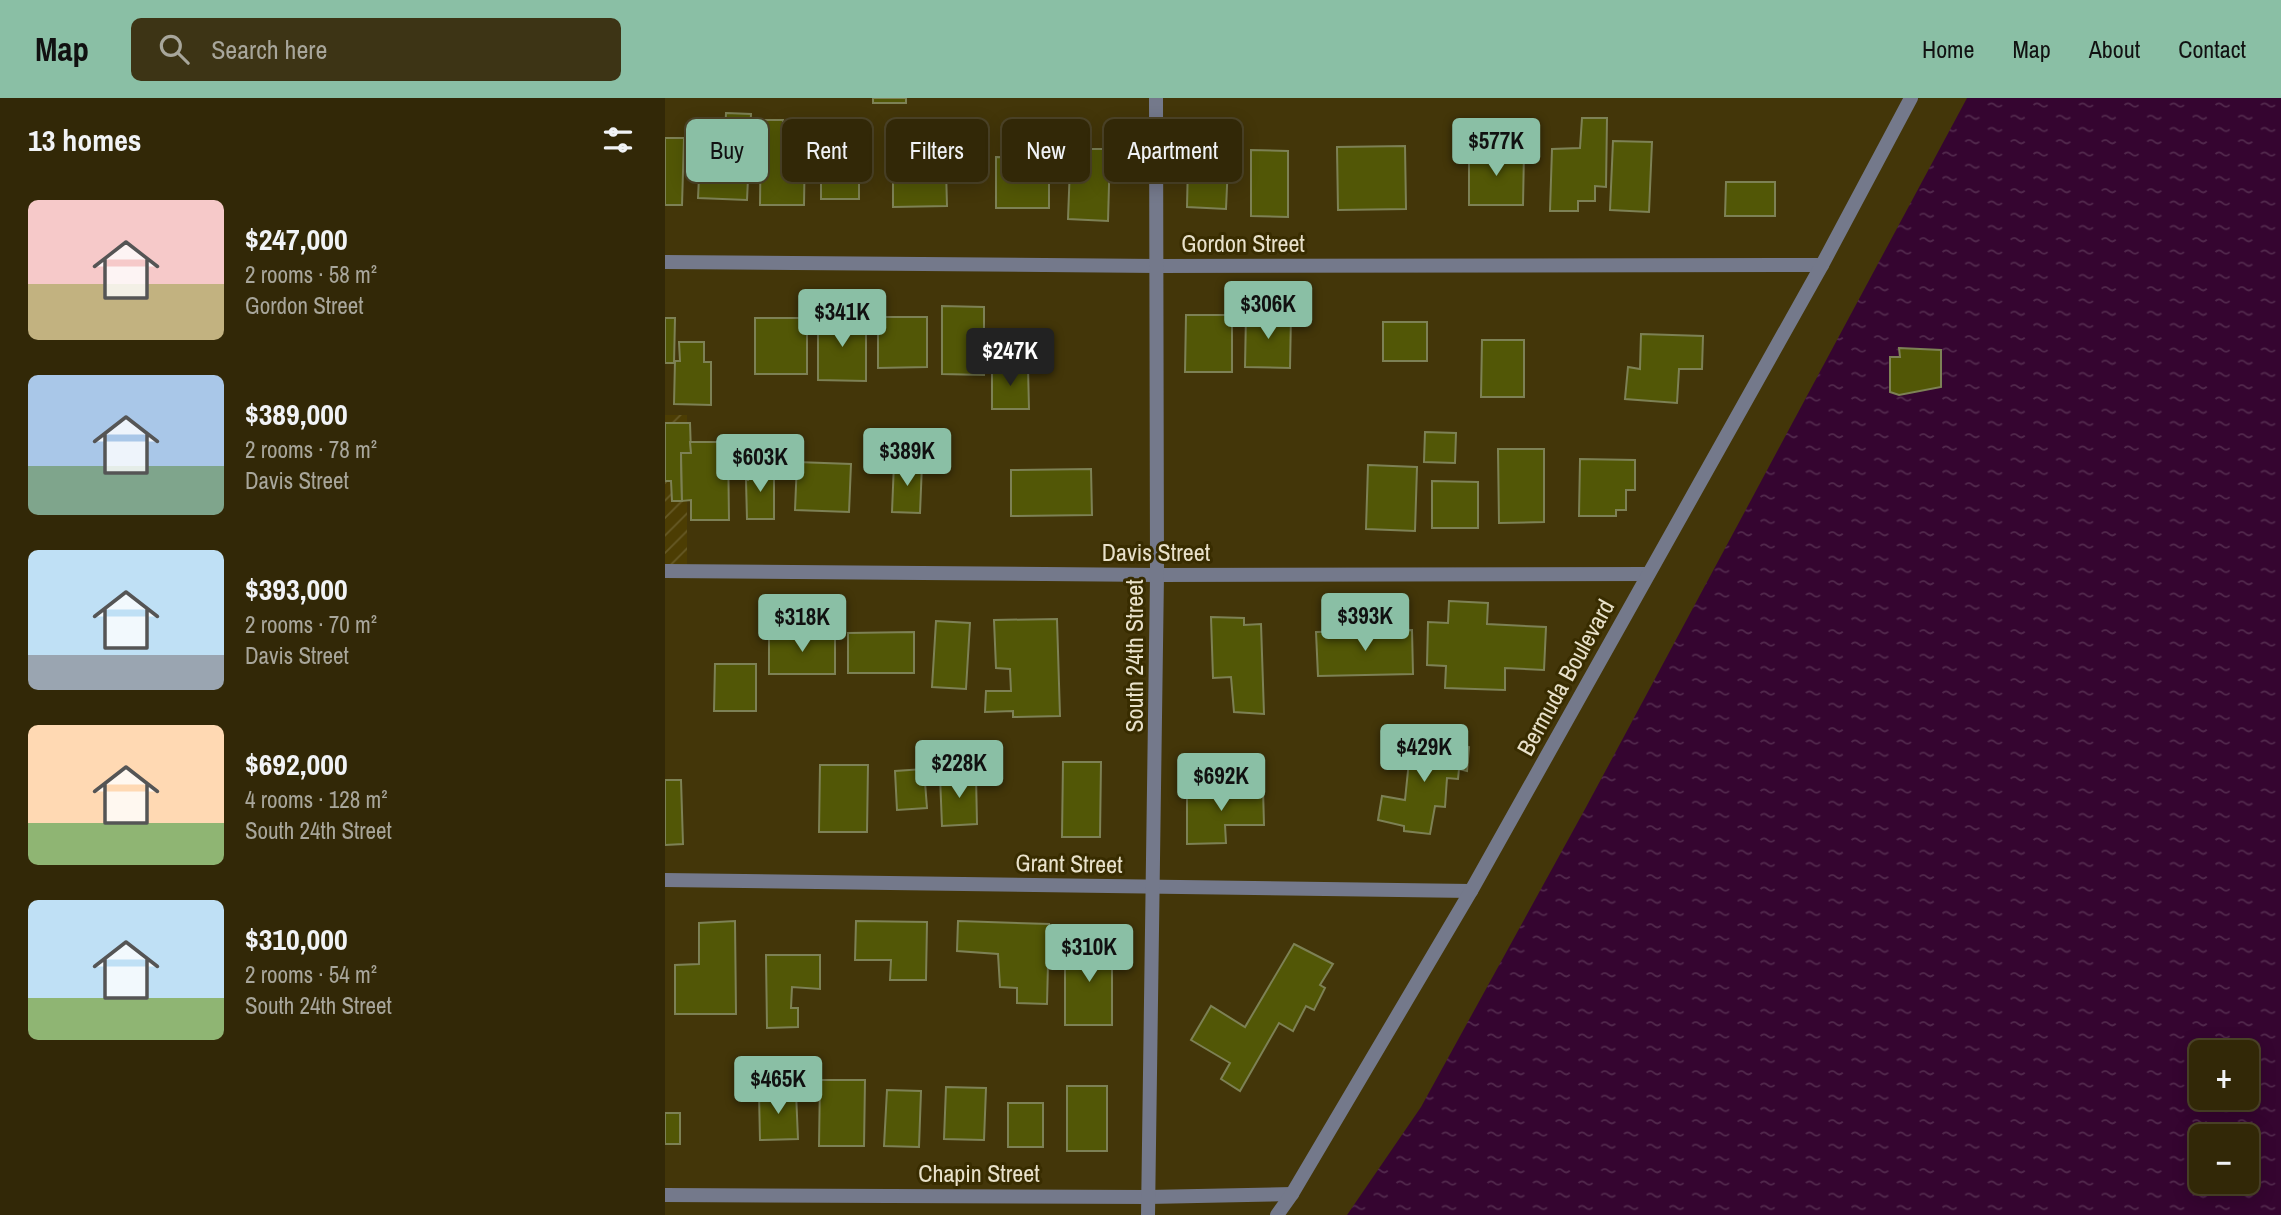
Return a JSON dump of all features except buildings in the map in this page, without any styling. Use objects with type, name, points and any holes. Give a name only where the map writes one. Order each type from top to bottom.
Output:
[{"type":"street","name":"South 24th Street","points":[[1148,1215],[1155,887],[1156,98]]},
{"type":"street","name":"Bermuda Boulevard","points":[[1277,1215],[1292,1195],[1471,891],[1822,265],[1911,98]]},
{"type":"street","name":"Gordon Street","points":[[665,262],[1157,266],[1822,265]]},
{"type":"street","name":"Davis Street","points":[[665,571],[1157,575],[1648,574]]},
{"type":"street","name":"Grant Street","points":[[665,880],[1471,891]]},
{"type":"street","name":"Chapin Street","points":[[665,1195],[1292,1195]]},
{"type":"shaded area","points":[[665,415],[687,415],[687,570],[665,570]]},
{"type":"water","points":[[1967,98],[2281,98],[2281,1215],[1347,1215],[1421,1107],[1585,809]]}]
